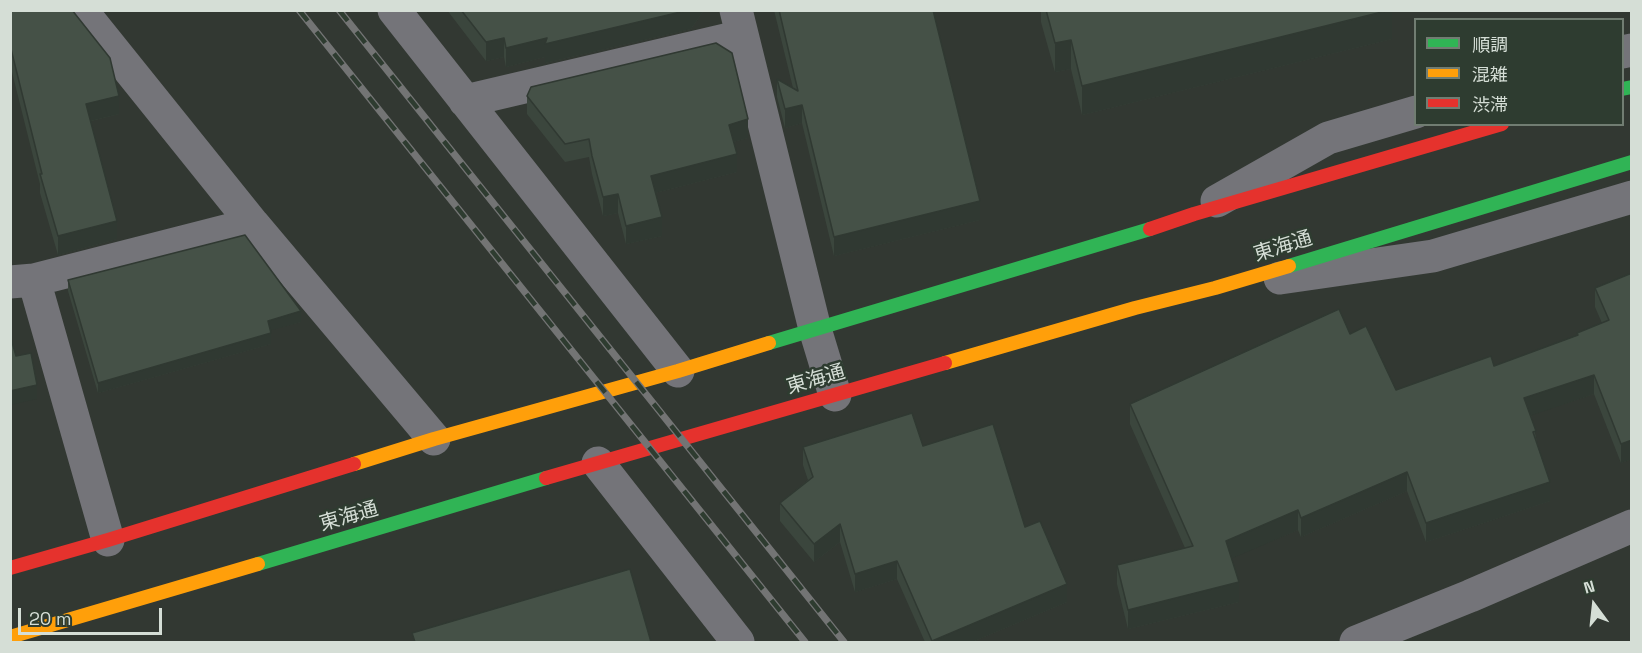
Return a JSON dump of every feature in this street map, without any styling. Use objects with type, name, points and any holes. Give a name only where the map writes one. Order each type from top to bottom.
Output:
[{"type":"main road","points":[[10,568],[434,439],[678,371],[1135,234],[1194,214],[1495,126]]},
{"type":"main road","name":"東海通","points":[[10,637],[52,634],[598,463],[1135,308],[1215,288],[1632,162]]},
{"type":"street","points":[[81,10],[254,224],[434,439]]},
{"type":"street","points":[[394,10],[678,371]]},
{"type":"street","points":[[465,101],[739,23],[815,329],[835,395]]},
{"type":"street","points":[[1194,214],[1328,138],[1414,113]]},
{"type":"street","points":[[1215,288],[1433,256],[1632,197]]},
{"type":"street","points":[[108,540],[22,281],[254,224]]},
{"type":"street","points":[[598,463],[738,642]]},
{"type":"street","points":[[1356,642],[1632,526]]},
{"type":"building","points":[[10,10],[72,10],[110,58],[119,96],[86,104],[117,221],[58,236],[40,174],[42,174],[10,45]]},
{"type":"building","points":[[461,10],[689,10],[545,44],[547,38],[506,48],[504,38],[486,42]]},
{"type":"building","points":[[779,10],[933,10],[980,201],[834,237],[802,105],[785,109],[777,79],[798,91]]},
{"type":"building","points":[[1046,10],[1390,10],[1082,86],[1071,40],[1055,43]]},
{"type":"building","points":[[716,43],[732,53],[748,119],[729,125],[737,154],[651,176],[662,217],[626,226],[618,194],[603,197],[589,139],[565,144],[527,96],[531,87]]},
{"type":"building","points":[[245,235],[301,311],[268,321],[271,333],[98,383],[68,280]]},
{"type":"building","points":[[1632,273],[1632,440],[1621,444],[1594,375],[1524,398],[1550,482],[1426,523],[1407,472],[1301,518],[1298,510],[1226,541],[1239,582],[1128,610],[1117,565],[1193,546],[1130,404],[1339,309],[1350,334],[1366,326],[1396,390],[1491,356],[1494,366],[1578,335],[1577,333],[1609,320],[1595,288]]},
{"type":"building","points":[[10,335],[16,356],[31,353],[37,385],[10,391]]},
{"type":"building","points":[[912,413],[923,446],[993,424],[1025,527],[1040,521],[1067,584],[932,641],[897,561],[855,574],[840,524],[814,544],[780,503],[813,477],[803,447]]},
{"type":"building","points":[[630,569],[651,642],[415,642],[412,633]]},
{"type":"railway","points":[[299,10],[805,642]]},
{"type":"railway","points":[[339,10],[844,642]]},
{"type":"traffic: fast","points":[[1624,89],[1632,87]]},
{"type":"traffic: fast","points":[[1289,266],[1632,162]]},
{"type":"traffic: fast","points":[[769,343],[1150,229]]},
{"type":"traffic: fast","points":[[258,564],[546,478]]},
{"type":"traffic: slow","points":[[945,363],[1289,266]]},
{"type":"traffic: slow","points":[[354,464],[769,343]]},
{"type":"traffic: slow","points":[[10,637],[258,564]]},
{"type":"traffic: jam","points":[[1150,229],[1495,126]]},
{"type":"traffic: jam","points":[[546,478],[945,363]]},
{"type":"traffic: jam","points":[[10,568],[354,464]]}]
